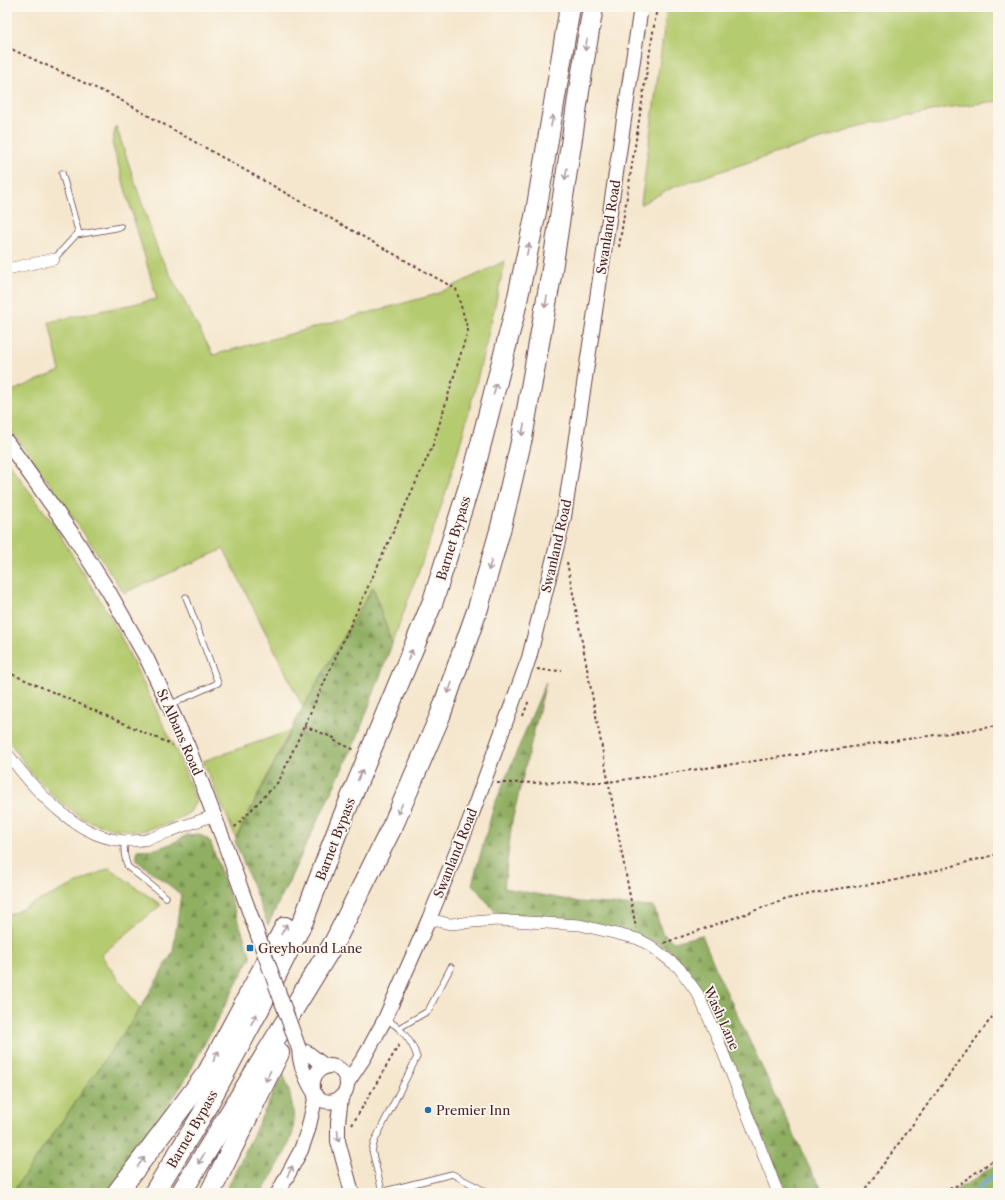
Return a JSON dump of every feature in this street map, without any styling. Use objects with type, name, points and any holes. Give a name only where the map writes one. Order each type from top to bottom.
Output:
[{"type":"highway","name":"Barnet Bypass","points":[[154,1193],[202,1115],[259,1009],[304,918],[340,824],[433,601],[475,467],[514,315],[536,212],[570,7]]},
{"type":"highway","name":"Barnet Bypass","points":[[181,1193],[335,940],[394,823],[440,716],[478,608],[501,527],[522,438],[545,307],[593,7]]},
{"type":"highway","points":[[117,1193],[208,1072],[340,824]]},
{"type":"highway","points":[[210,1193],[335,940]]},
{"type":"street","name":"Swanland Road","points":[[344,1077],[365,1056],[385,1019],[429,920],[468,822],[526,666],[564,516],[641,7]]},
{"type":"street","points":[[7,269],[54,260]]},
{"type":"street","name":"St Albans Road","points":[[7,442],[71,532],[109,592],[147,659],[169,705],[187,744],[223,839],[300,1049],[300,1059],[314,1092]]},
{"type":"street","points":[[7,753],[20,770],[62,813],[81,827],[98,835],[124,841],[147,840],[214,815]]},
{"type":"street","name":"Wash Lane","points":[[429,920],[450,924],[496,920],[574,925],[638,939],[651,946],[679,968],[698,994],[717,1037],[778,1193]]},
{"type":"street","points":[[300,1049],[308,1053],[326,1067]]},
{"type":"street","points":[[278,1193],[301,1150],[308,1130],[314,1092],[313,1077],[317,1072],[331,1066],[344,1077],[347,1088],[341,1098],[338,1122],[338,1141],[352,1193]]},
{"type":"street","points":[[314,1092],[320,1099],[331,1102],[341,1098]]},
{"type":"lane","points":[[62,173],[80,234]]},
{"type":"lane","points":[[54,260],[76,235],[121,226]]},
{"type":"lane","points":[[169,705],[218,683],[186,597]]},
{"type":"lane","points":[[124,841],[125,860],[128,867],[166,896]]},
{"type":"lane","points":[[399,1028],[428,1011],[451,967]]},
{"type":"lane","points":[[385,1019],[396,1024],[414,1046],[417,1057],[375,1140],[372,1150],[380,1192],[452,1174],[489,1193]]},
{"type":"path","points":[[7,47],[117,98],[456,289],[468,330],[433,445],[279,781],[223,839]]},
{"type":"path","points":[[566,558],[638,939]]},
{"type":"path","points":[[526,666],[551,671],[562,670]]},
{"type":"path","points":[[7,672],[178,747],[187,744]]},
{"type":"path","points":[[304,726],[334,738],[333,740],[351,748]]},
{"type":"path","points":[[496,783],[608,782],[998,726]]},
{"type":"path","points":[[651,946],[674,940],[787,899],[930,872],[998,854]]},
{"type":"path","points":[[862,1193],[998,1009]]},
{"type":"path","points":[[351,1127],[404,1035]]},
{"type":"path","points":[[938,1193],[958,1185],[998,1157]]},
{"type":"green space","points":[[667,7],[998,7],[998,101],[944,108],[853,129],[674,187],[641,204]]},
{"type":"green space","points":[[116,126],[159,254],[213,355],[437,294],[505,261],[490,327],[455,463],[392,644],[373,587],[303,707],[224,549],[124,593],[58,495],[7,425],[7,393],[60,371],[49,322],[157,299],[112,143]]},
{"type":"green space","points":[[7,461],[52,522],[114,623],[177,753],[196,800],[190,812],[171,823],[141,831],[113,829],[85,820],[59,801],[31,773],[7,738]]},
{"type":"green space","points":[[373,587],[392,644],[357,738],[268,925],[235,841],[303,707]]},
{"type":"green space","points":[[546,682],[512,821],[504,888],[579,902],[654,907],[662,933],[674,942],[702,935],[718,974],[812,1173],[825,1193],[787,1193],[700,989],[673,952],[655,942],[634,934],[498,915],[472,884],[494,806]]},
{"type":"green space","points":[[290,731],[236,838],[203,761]]},
{"type":"green space","points":[[199,834],[210,841],[251,957],[184,1082],[145,1141],[106,1193],[12,1193],[140,1009],[173,952],[181,894],[137,861],[137,850],[156,849],[173,843],[187,835]]},
{"type":"green space","points":[[109,868],[161,905],[101,955],[140,1009],[12,1193],[7,1193],[7,916]]},
{"type":"green space","points":[[283,1073],[292,1105],[294,1123],[291,1139],[285,1152],[262,1193],[225,1193]]},
{"type":"green space","points":[[998,1162],[998,1191],[996,1193],[951,1193],[975,1179]]},
{"type":"waterway","points":[[974,1193],[998,1171]]},
{"type":"place","name":"Greyhound Lane","points":[[250,948]]},
{"type":"place","name":"Premier Inn","points":[[428,1110]]}]
